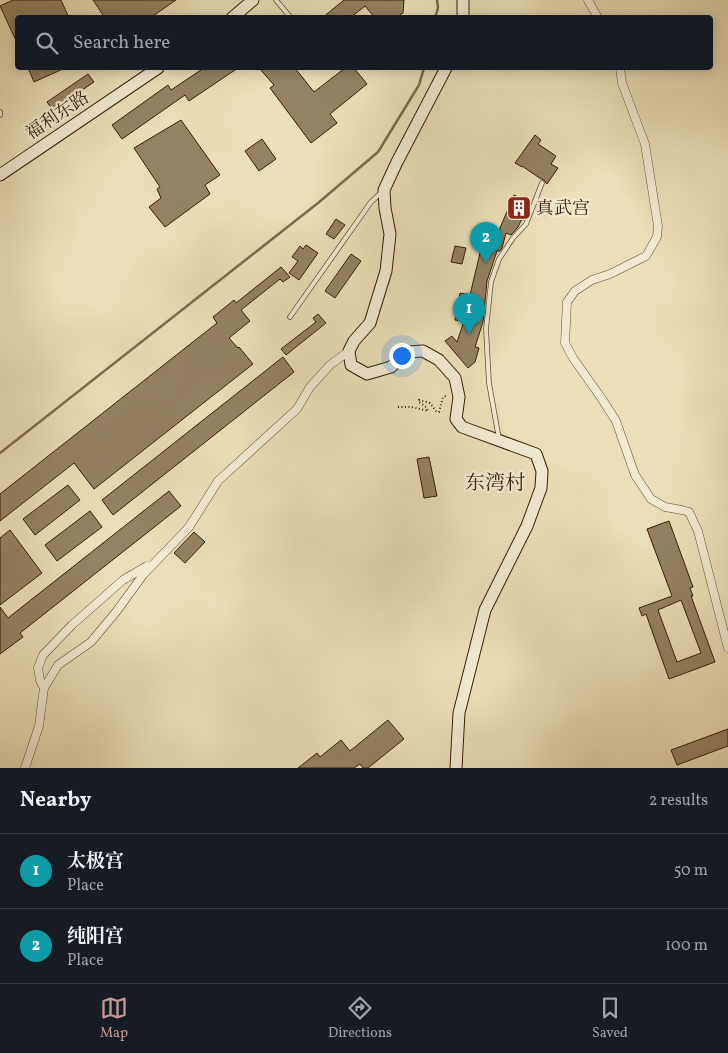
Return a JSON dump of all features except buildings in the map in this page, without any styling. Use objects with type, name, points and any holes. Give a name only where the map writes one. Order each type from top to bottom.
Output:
[{"type":"main road","points":[[236,15],[253,0]]},
{"type":"main road","points":[[463,0],[463,15]]},
{"type":"main road","name":"福利东路","points":[[0,174],[155,70]]},
{"type":"main road","points":[[445,70],[384,190],[390,234],[386,271],[370,323],[354,341],[349,351],[352,365],[367,374],[391,366],[407,352],[423,352],[439,360],[455,378],[458,393],[456,418],[462,428],[536,454],[542,471],[541,488],[527,526],[485,610],[459,714],[456,768]]},
{"type":"street","points":[[588,0],[596,15]]},
{"type":"street","points":[[620,70],[622,83],[645,144],[658,226],[658,237],[646,256],[610,274],[592,280],[575,291],[567,302],[565,343],[573,358],[616,421],[635,475],[651,500],[665,507],[689,512],[698,531],[728,648]]},
{"type":"street","points":[[25,768],[39,726],[44,688],[58,665],[91,642],[116,612],[142,575],[190,527],[218,481],[297,409],[310,387],[330,365],[349,351]]},
{"type":"street","points":[[44,688],[40,680],[38,668],[42,655],[72,625],[123,580],[155,562]]},
{"type":"lane","points":[[276,0],[288,15]]},
{"type":"lane","points":[[500,441],[489,383],[486,329],[491,282],[499,259],[513,238],[526,224],[542,183]]},
{"type":"lane","points":[[290,317],[371,202],[384,190]]},
{"type":"path","points":[[398,407],[428,410],[419,400],[430,402],[436,411],[439,412],[443,396],[458,393]]},
{"type":"waterway","points":[[436,15],[438,8],[437,0]]},
{"type":"waterway","points":[[0,453],[318,203],[378,152],[419,85],[423,70]]},
{"type":"place","name":"真武宫","points":[[519,208]]},
{"type":"place","name":"纯阳宫","points":[[486,263]]},
{"type":"place","name":"太极宫","points":[[469,334]]},
{"type":"district","name":"东湾村","points":[[495,482]]}]
